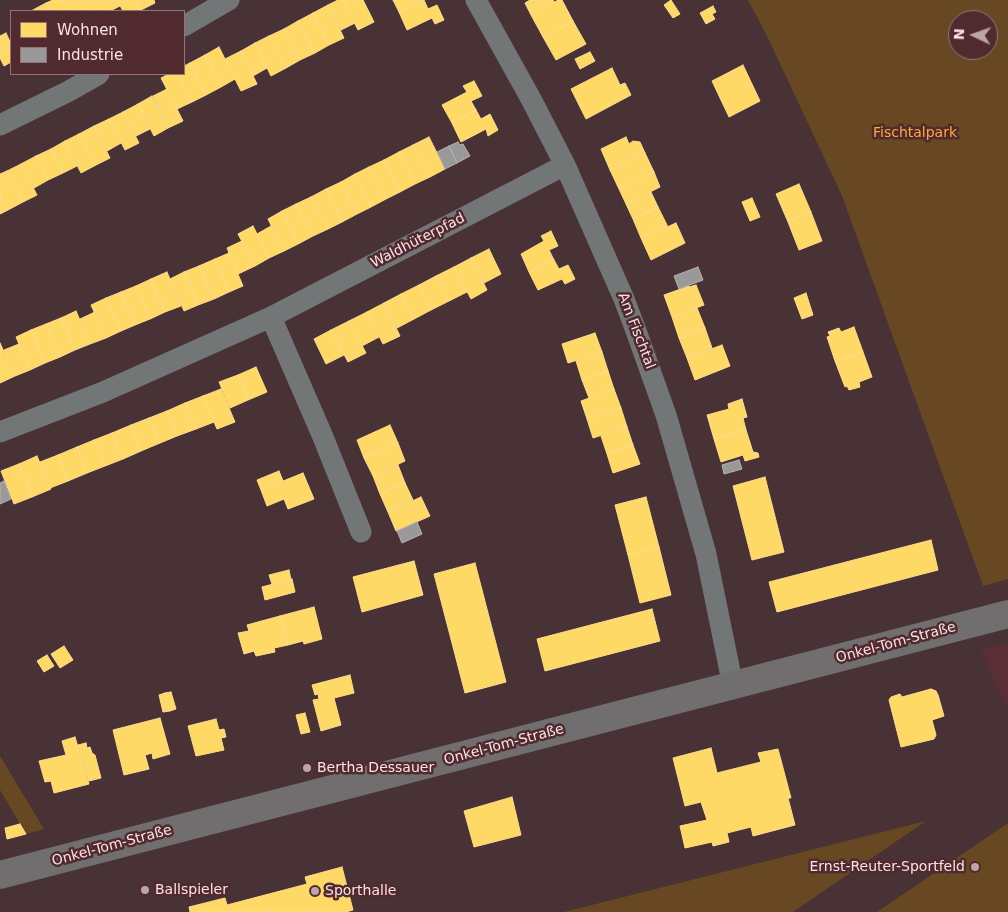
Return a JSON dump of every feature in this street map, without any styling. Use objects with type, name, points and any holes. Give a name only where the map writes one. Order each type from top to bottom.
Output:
[{"type":"main road","name":"Onkel-Tom-Straße","points":[[0,876],[1008,614]]},
{"type":"street","points":[[185,25],[229,0]]},
{"type":"street","name":"Am Fischtal","points":[[476,0],[531,99],[565,166],[624,299],[666,414],[706,554],[733,686]]},
{"type":"street","points":[[0,125],[98,75]]},
{"type":"street","name":"Waldhüterpfad","points":[[0,432],[103,392],[271,317],[565,166]]},
{"type":"street","points":[[271,317],[360,532]]},
{"type":"shaded area","points":[[1008,643],[1008,712],[981,650]]},
{"type":"green space","name":"Fischtalpark","points":[[748,0],[1008,0],[1008,579],[983,586],[842,196],[768,38]]},
{"type":"green space","points":[[0,756],[44,829],[26,834],[0,790]]},
{"type":"green space","points":[[926,821],[793,912],[564,912]]},
{"type":"green space","name":"Ernst-Reuter-Sportfeld","points":[[1008,823],[1008,912],[877,912]]},
{"type":"building: Wohnen","points":[[53,0],[62,0],[67,10],[50,10],[46,3]]},
{"type":"building: Wohnen","points":[[62,0],[81,0],[86,10],[67,10]]},
{"type":"building: Wohnen","points":[[81,0],[99,0],[104,10],[86,10]]},
{"type":"building: Wohnen","points":[[99,0],[117,0],[120,6],[112,10],[104,10]]},
{"type":"building: Wohnen","points":[[117,0],[136,0],[141,10],[122,10]]},
{"type":"building: Wohnen","points":[[136,0],[154,0],[155,3],[141,10]]},
{"type":"building: Wohnen","points":[[338,0],[343,0],[355,23],[341,30],[328,5]]},
{"type":"building: Wohnen","points":[[343,0],[363,0],[374,22],[358,30]]},
{"type":"building: Wohnen","points":[[393,0],[423,0],[399,12]]},
{"type":"building: Wohnen","points":[[424,0],[428,9],[437,5],[444,20],[435,24],[432,18],[407,30],[399,12]]},
{"type":"building: Wohnen","points":[[530,0],[553,0],[554,2],[531,15],[525,3]]},
{"type":"building: Wohnen","points":[[558,0],[562,0],[573,21],[543,37],[531,15]]},
{"type":"building: Wohnen","points":[[671,0],[680,14],[673,18],[664,5]]},
{"type":"building: Wohnen","points":[[46,3],[50,10],[33,10]]},
{"type":"building: Wohnen","points":[[328,5],[344,38],[329,45],[313,13]]},
{"type":"building: Wohnen","points":[[713,6],[716,12],[712,14],[715,19],[706,24],[700,13]]},
{"type":"building: Wohnen","points":[[313,13],[329,45],[315,53],[298,21]]},
{"type":"building: Wohnen","points":[[298,21],[315,53],[300,60],[284,29]]},
{"type":"building: Wohnen","points":[[573,21],[586,44],[556,60],[543,37]]},
{"type":"building: Wohnen","points":[[284,29],[300,60],[286,68],[269,36]]},
{"type":"building: Wohnen","points":[[6,33],[10,42],[10,63],[4,66],[0,58],[0,36]]},
{"type":"building: Wohnen","points":[[269,36],[286,68],[271,76],[255,43]]},
{"type":"building: Wohnen","points":[[255,43],[267,68],[253,76],[241,51]]},
{"type":"building: Wohnen","points":[[219,47],[235,79],[221,87],[205,55]]},
{"type":"building: Wohnen","points":[[241,51],[257,84],[241,91],[225,59]]},
{"type":"building: Wohnen","points":[[590,52],[595,61],[580,69],[575,59]]},
{"type":"building: Wohnen","points":[[205,55],[221,87],[206,95],[190,63]]},
{"type":"building: Wohnen","points":[[190,63],[206,95],[192,102],[178,75],[185,75],[185,66]]},
{"type":"building: Wohnen","points":[[743,65],[760,101],[729,117],[712,81]]},
{"type":"building: Wohnen","points":[[612,68],[620,85],[625,83],[631,95],[586,119],[571,89]]},
{"type":"building: Wohnen","points":[[167,75],[178,75],[192,102],[177,109],[161,78]]},
{"type":"building: Wohnen","points":[[474,81],[482,96],[471,101],[476,110],[452,123],[442,105],[467,92],[463,86]]},
{"type":"building: Wohnen","points":[[167,89],[183,121],[168,128],[153,96]]},
{"type":"building: Wohnen","points":[[152,96],[168,128],[154,136],[138,104]]},
{"type":"building: Wohnen","points":[[138,104],[150,129],[136,136],[123,112]]},
{"type":"building: Wohnen","points":[[476,110],[481,119],[490,114],[498,130],[488,136],[486,129],[461,142],[452,123]]},
{"type":"building: Wohnen","points":[[123,112],[139,143],[125,150],[109,119]]},
{"type":"building: Wohnen","points":[[109,119],[121,143],[107,151],[94,126]]},
{"type":"building: Wohnen","points":[[94,126],[110,158],[96,165],[79,134]]},
{"type":"building: Wohnen","points":[[79,134],[96,165],[81,173],[65,141]]},
{"type":"building: Wohnen","points":[[429,137],[445,169],[430,177],[413,145]]},
{"type":"building: Wohnen","points":[[626,137],[629,144],[633,141],[640,142],[645,153],[610,170],[601,149]]},
{"type":"building: Wohnen","points":[[65,141],[77,166],[63,173],[51,149]]},
{"type":"building: Wohnen","points":[[413,145],[430,177],[415,184],[399,152]]},
{"type":"building: Wohnen","points":[[51,149],[63,173],[48,180],[36,156]]},
{"type":"building: Wohnen","points":[[399,152],[415,184],[400,192],[384,160]]},
{"type":"building: Wohnen","points":[[645,153],[654,172],[619,189],[610,170]]},
{"type":"building: Wohnen","points":[[36,156],[48,180],[34,188],[21,164]]},
{"type":"building: Wohnen","points":[[384,160],[400,192],[386,199],[369,167]]},
{"type":"building: Wohnen","points":[[21,164],[37,195],[23,202],[7,171]]},
{"type":"building: Wohnen","points":[[369,167],[386,199],[371,207],[355,174]]},
{"type":"building: Wohnen","points":[[7,171],[23,202],[8,210],[0,194],[0,174]]},
{"type":"building: Wohnen","points":[[654,172],[660,187],[626,204],[619,189]]},
{"type":"building: Wohnen","points":[[355,174],[371,207],[357,214],[341,182]]},
{"type":"building: Wohnen","points":[[341,182],[357,214],[342,222],[326,189]]},
{"type":"building: Wohnen","points":[[799,184],[811,212],[788,222],[776,194]]},
{"type":"building: Wohnen","points":[[326,189],[342,222],[328,229],[311,197]]},
{"type":"building: Wohnen","points":[[651,192],[658,207],[633,219],[626,204]]},
{"type":"building: Wohnen","points":[[0,194],[8,210],[0,214]]},
{"type":"building: Wohnen","points":[[311,197],[328,229],[313,236],[296,204]]},
{"type":"building: Wohnen","points":[[752,198],[760,217],[750,221],[742,202]]},
{"type":"building: Wohnen","points":[[296,204],[313,236],[298,244],[282,211]]},
{"type":"building: Wohnen","points":[[658,207],[667,225],[641,238],[633,219]]},
{"type":"building: Wohnen","points":[[282,211],[298,244],[284,251],[268,219]]},
{"type":"building: Wohnen","points":[[811,212],[822,241],[799,250],[788,222]]},
{"type":"building: Wohnen","points":[[676,223],[685,243],[651,260],[641,238],[667,225],[667,227]]},
{"type":"building: Wohnen","points":[[253,226],[269,258],[255,266],[238,234]]},
{"type":"building: Wohnen","points":[[271,226],[284,251],[269,258],[257,234]]},
{"type":"building: Wohnen","points":[[551,231],[558,246],[549,250],[554,260],[529,272],[521,254],[544,241],[541,236]]},
{"type":"building: Wohnen","points":[[242,241],[255,266],[238,274],[227,248]]},
{"type":"building: Wohnen","points":[[489,249],[501,274],[484,283],[471,258]]},
{"type":"building: Wohnen","points":[[229,253],[243,286],[229,292],[215,259]]},
{"type":"building: Wohnen","points":[[471,258],[487,290],[471,299],[454,267]]},
{"type":"building: Wohnen","points":[[215,259],[229,292],[214,299],[199,266]]},
{"type":"building: Wohnen","points":[[554,260],[559,269],[568,265],[575,279],[565,284],[562,279],[538,290],[529,272]]},
{"type":"building: Wohnen","points":[[199,266],[214,299],[198,305],[184,272]]},
{"type":"building: Wohnen","points":[[454,267],[467,292],[449,301],[436,276]]},
{"type":"building: Wohnen","points":[[167,272],[181,306],[165,312],[151,279]]},
{"type":"building: Wohnen","points":[[184,272],[198,305],[184,311],[170,279]]},
{"type":"building: Wohnen","points":[[436,276],[449,301],[431,310],[419,285]]},
{"type":"building: Wohnen","points":[[151,279],[165,312],[150,319],[136,286]]},
{"type":"building: Wohnen","points":[[419,285],[431,310],[414,319],[401,294]]},
{"type":"building: Wohnen","points":[[696,285],[704,305],[672,317],[664,295]]},
{"type":"building: Wohnen","points":[[136,286],[150,319],[135,325],[121,292]]},
{"type":"building: Wohnen","points":[[121,292],[135,325],[121,331],[106,298]]},
{"type":"building: Wohnen","points":[[806,293],[813,315],[802,319],[794,298]]},
{"type":"building: Wohnen","points":[[401,294],[414,319],[397,328],[384,303]]},
{"type":"building: Wohnen","points":[[106,298],[121,331],[106,338],[91,305]]},
{"type":"building: Wohnen","points":[[384,303],[400,336],[383,344],[367,312]]},
{"type":"building: Wohnen","points":[[697,308],[705,328],[679,338],[672,317]]},
{"type":"building: Wohnen","points":[[76,311],[90,344],[75,350],[61,318]]},
{"type":"building: Wohnen","points":[[95,312],[106,338],[90,344],[80,319]]},
{"type":"building: Wohnen","points":[[367,312],[379,337],[362,346],[349,321]]},
{"type":"building: Wohnen","points":[[61,318],[75,350],[60,357],[46,324]]},
{"type":"building: Wohnen","points":[[349,321],[366,353],[348,362],[331,330]]},
{"type":"building: Wohnen","points":[[46,324],[60,357],[45,363],[31,330]]},
{"type":"building: Wohnen","points":[[854,327],[863,352],[835,361],[827,337],[830,336],[828,332],[839,328],[841,332]]},
{"type":"building: Wohnen","points":[[705,328],[712,348],[687,358],[679,338]]},
{"type":"building: Wohnen","points":[[31,330],[45,363],[30,370],[16,337]]},
{"type":"building: Wohnen","points":[[331,330],[344,355],[326,364],[314,339]]},
{"type":"building: Wohnen","points":[[595,333],[602,352],[568,363],[562,344]]},
{"type":"building: Wohnen","points":[[0,343],[15,376],[0,383]]},
{"type":"building: Wohnen","points":[[19,344],[30,370],[15,376],[4,350]]},
{"type":"building: Wohnen","points":[[722,345],[730,366],[695,380],[687,358]]},
{"type":"building: Wohnen","points":[[602,352],[608,371],[582,380],[576,361]]},
{"type":"building: Wohnen","points":[[863,352],[872,377],[859,382],[860,387],[849,390],[847,386],[845,387],[835,361]]},
{"type":"building: Wohnen","points":[[256,367],[267,392],[248,400],[238,375]]},
{"type":"building: Wohnen","points":[[608,371],[614,389],[589,398],[582,380]]},
{"type":"building: Wohnen","points":[[238,375],[248,400],[230,408],[219,382]]},
{"type":"building: Wohnen","points":[[221,389],[235,422],[217,429],[203,396]]},
{"type":"building: Wohnen","points":[[614,389],[621,408],[587,419],[581,401]]},
{"type":"building: Wohnen","points":[[203,396],[214,422],[196,429],[185,403]]},
{"type":"building: Wohnen","points":[[742,399],[747,417],[743,418],[746,430],[714,439],[707,415],[729,409],[728,404]]},
{"type":"building: Wohnen","points":[[185,403],[196,429],[177,436],[167,411]]},
{"type":"building: Wohnen","points":[[621,408],[627,427],[593,438],[587,419]]},
{"type":"building: Wohnen","points":[[167,411],[177,436],[160,443],[149,418]]},
{"type":"building: Wohnen","points":[[149,418],[160,443],[141,451],[131,425]]},
{"type":"building: Wohnen","points":[[131,425],[141,451],[123,459],[112,433]]},
{"type":"building: Wohnen","points":[[390,425],[398,443],[364,458],[357,440]]},
{"type":"building: Wohnen","points":[[627,427],[633,445],[607,454],[601,436]]},
{"type":"building: Wohnen","points":[[746,430],[753,452],[758,453],[759,457],[745,461],[743,455],[721,462],[714,439]]},
{"type":"building: Wohnen","points":[[112,433],[123,459],[105,466],[94,440]]},
{"type":"building: Wohnen","points":[[94,440],[105,466],[87,473],[77,447]]},
{"type":"building: Wohnen","points":[[398,443],[405,461],[373,476],[364,458]]},
{"type":"building: Wohnen","points":[[633,445],[640,464],[613,473],[607,454]]},
{"type":"building: Wohnen","points":[[77,447],[87,473],[68,481],[58,455]]},
{"type":"building: Wohnen","points":[[58,455],[68,481],[50,488],[40,462]]},
{"type":"building: Wohnen","points":[[37,456],[51,489],[32,497],[19,464]]},
{"type":"building: Wohnen","points":[[19,464],[32,497],[14,504],[1,471]]},
{"type":"building: Wohnen","points":[[398,465],[405,483],[380,494],[373,476]]},
{"type":"building: Wohnen","points":[[279,471],[283,481],[261,490],[257,480]]},
{"type":"building: Wohnen","points":[[303,473],[314,499],[288,509],[284,499],[267,506],[261,490]]},
{"type":"building: Wohnen","points":[[765,477],[784,552],[752,560],[733,486]]},
{"type":"building: Wohnen","points":[[405,483],[413,500],[388,512],[380,494]]},
{"type":"building: Wohnen","points":[[421,497],[430,516],[396,531],[388,512]]},
{"type":"building: Wohnen","points":[[646,497],[659,547],[628,555],[615,505]]},
{"type":"building: Wohnen","points":[[931,540],[938,570],[777,612],[769,582]]},
{"type":"building: Wohnen","points":[[659,547],[671,595],[640,603],[628,555]]},
{"type":"building: Wohnen","points":[[414,561],[423,595],[362,612],[353,577]]},
{"type":"building: Wohnen","points":[[475,563],[506,682],[465,693],[434,574]]},
{"type":"building: Wohnen","points":[[289,570],[291,580],[272,584],[269,575]]},
{"type":"building: Wohnen","points":[[292,579],[295,592],[265,600],[262,587]]},
{"type":"building: Wohnen","points":[[314,607],[322,639],[304,644],[303,641],[288,645],[280,616]]},
{"type":"building: Wohnen","points":[[652,609],[660,641],[545,671],[537,639]]},
{"type":"building: Wohnen","points":[[280,616],[288,645],[274,648],[275,652],[256,656],[254,651],[244,654],[238,633],[249,631],[247,625]]},
{"type":"building: Wohnen","points":[[64,646],[73,660],[60,668],[51,654]]},
{"type":"building: Wohnen","points":[[47,655],[54,666],[44,672],[37,661]]},
{"type":"building: Wohnen","points":[[350,675],[354,693],[334,698],[341,725],[321,731],[313,700],[319,699],[318,694],[315,695],[312,685]]},
{"type":"building: Wohnen","points":[[931,689],[936,691],[938,695],[944,716],[932,720],[936,735],[934,739],[901,747],[889,700],[891,697],[900,694],[902,697]]},
{"type":"building: Wohnen","points":[[171,692],[176,709],[170,711],[165,693]]},
{"type":"building: Wohnen","points":[[165,693],[170,711],[163,712],[159,695]]},
{"type":"building: Wohnen","points":[[305,713],[310,732],[301,734],[296,715]]},
{"type":"building: Wohnen","points":[[160,718],[170,754],[153,759],[152,753],[145,755],[149,769],[124,775],[113,730]]},
{"type":"building: Wohnen","points":[[216,719],[219,730],[224,729],[226,737],[221,738],[224,750],[196,756],[188,726]]},
{"type":"building: Wohnen","points":[[75,737],[89,784],[54,793],[51,781],[45,782],[39,761],[66,755],[62,741]]},
{"type":"building: Wohnen","points":[[86,743],[87,748],[90,747],[95,755],[101,778],[89,781],[78,745]]},
{"type":"building: Wohnen","points":[[711,748],[717,773],[761,762],[758,753],[778,749],[791,798],[788,798],[795,825],[753,836],[751,827],[727,833],[729,842],[713,846],[712,842],[685,848],[680,826],[707,820],[701,802],[685,806],[673,758]]},
{"type":"building: Wohnen","points":[[512,797],[521,835],[474,847],[464,811]]},
{"type":"building: Wohnen","points":[[20,824],[26,834],[7,839],[5,828]]},
{"type":"building: Wohnen","name":"Sporthalle","points":[[342,867],[353,910],[346,912],[190,912],[189,907],[225,898],[227,905],[307,884],[305,877]]},
{"type":"building: Industrie","points":[[458,142],[460,145],[463,144],[470,156],[457,163],[449,146]]},
{"type":"building: Industrie","points":[[449,146],[457,163],[445,169],[437,152]]},
{"type":"building: Industrie","points":[[698,267],[703,280],[679,289],[674,276]]},
{"type":"building: Industrie","points":[[739,460],[742,469],[724,474],[722,465]]},
{"type":"building: Industrie","points":[[4,481],[11,499],[0,504],[0,483]]},
{"type":"building: Industrie","points":[[417,522],[422,534],[402,543],[397,531]]},
{"type":"place","name":"Bertha Dessauer","points":[[307,768]]},
{"type":"place","name":"Ernst-Reuter-Sportfeld","points":[[975,867]]},
{"type":"place","name":"Ballspieler","points":[[145,890]]},
{"type":"place","name":"Sporthalle","points":[[315,891]]}]
